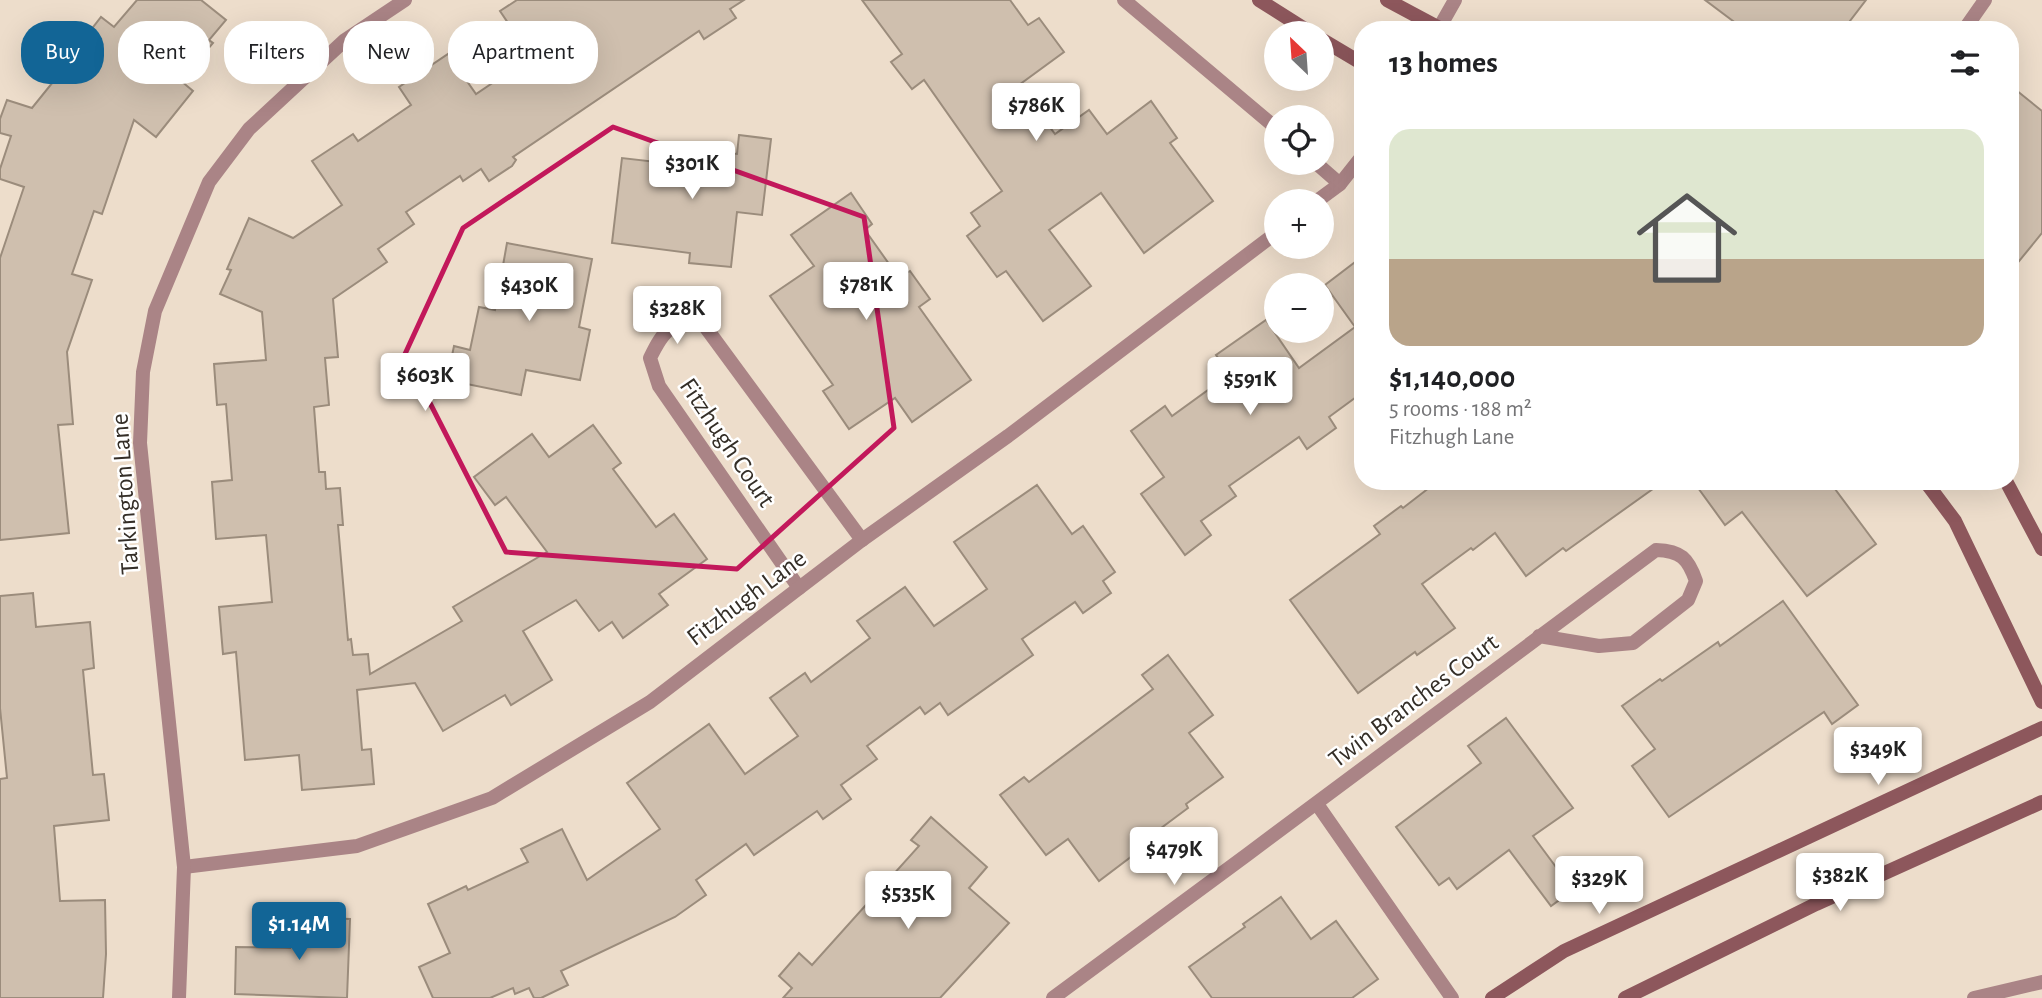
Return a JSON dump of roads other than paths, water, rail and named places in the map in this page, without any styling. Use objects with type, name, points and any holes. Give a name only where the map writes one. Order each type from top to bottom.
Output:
[{"type":"street","name":"Tarkington Lane","points":[[179,998],[184,867],[140,443],[143,372],[155,311],[209,182],[249,130],[345,40],[405,0]]},
{"type":"street","points":[[1124,0],[1264,118]]},
{"type":"street","points":[[1259,0],[1292,21]]},
{"type":"street","points":[[1387,0],[1425,21]]},
{"type":"street","points":[[1444,21],[1455,0]]},
{"type":"street","points":[[1970,21],[1985,0]]},
{"type":"street","points":[[1334,47],[1354,59]]},
{"type":"street","points":[[1333,189],[1354,166]]},
{"type":"street","points":[[1330,175],[1340,184]]},
{"type":"street","name":"Fitzhugh Lane","points":[[184,867],[357,846],[492,799],[650,702],[862,540],[1008,436],[1264,242]]},
{"type":"street","name":"Fitzhugh Court","points":[[799,588],[659,386],[650,358],[661,335],[683,323],[704,326],[862,540]]},
{"type":"street","points":[[1932,490],[1955,521],[2042,702]]},
{"type":"street","points":[[2011,490],[2042,549]]},
{"type":"street","name":"Twin Branches Court","points":[[1053,998],[1317,804],[1539,636],[1656,550],[1674,551],[1690,564],[1696,581],[1688,600],[1633,643],[1599,646],[1539,636]]},
{"type":"street","points":[[1492,998],[1564,951],[2042,728]]},
{"type":"street","points":[[1625,998],[1816,904],[2042,802]]},
{"type":"street","points":[[1317,804],[1452,998]]},
{"type":"street","points":[[1974,998],[2042,982]]}]
